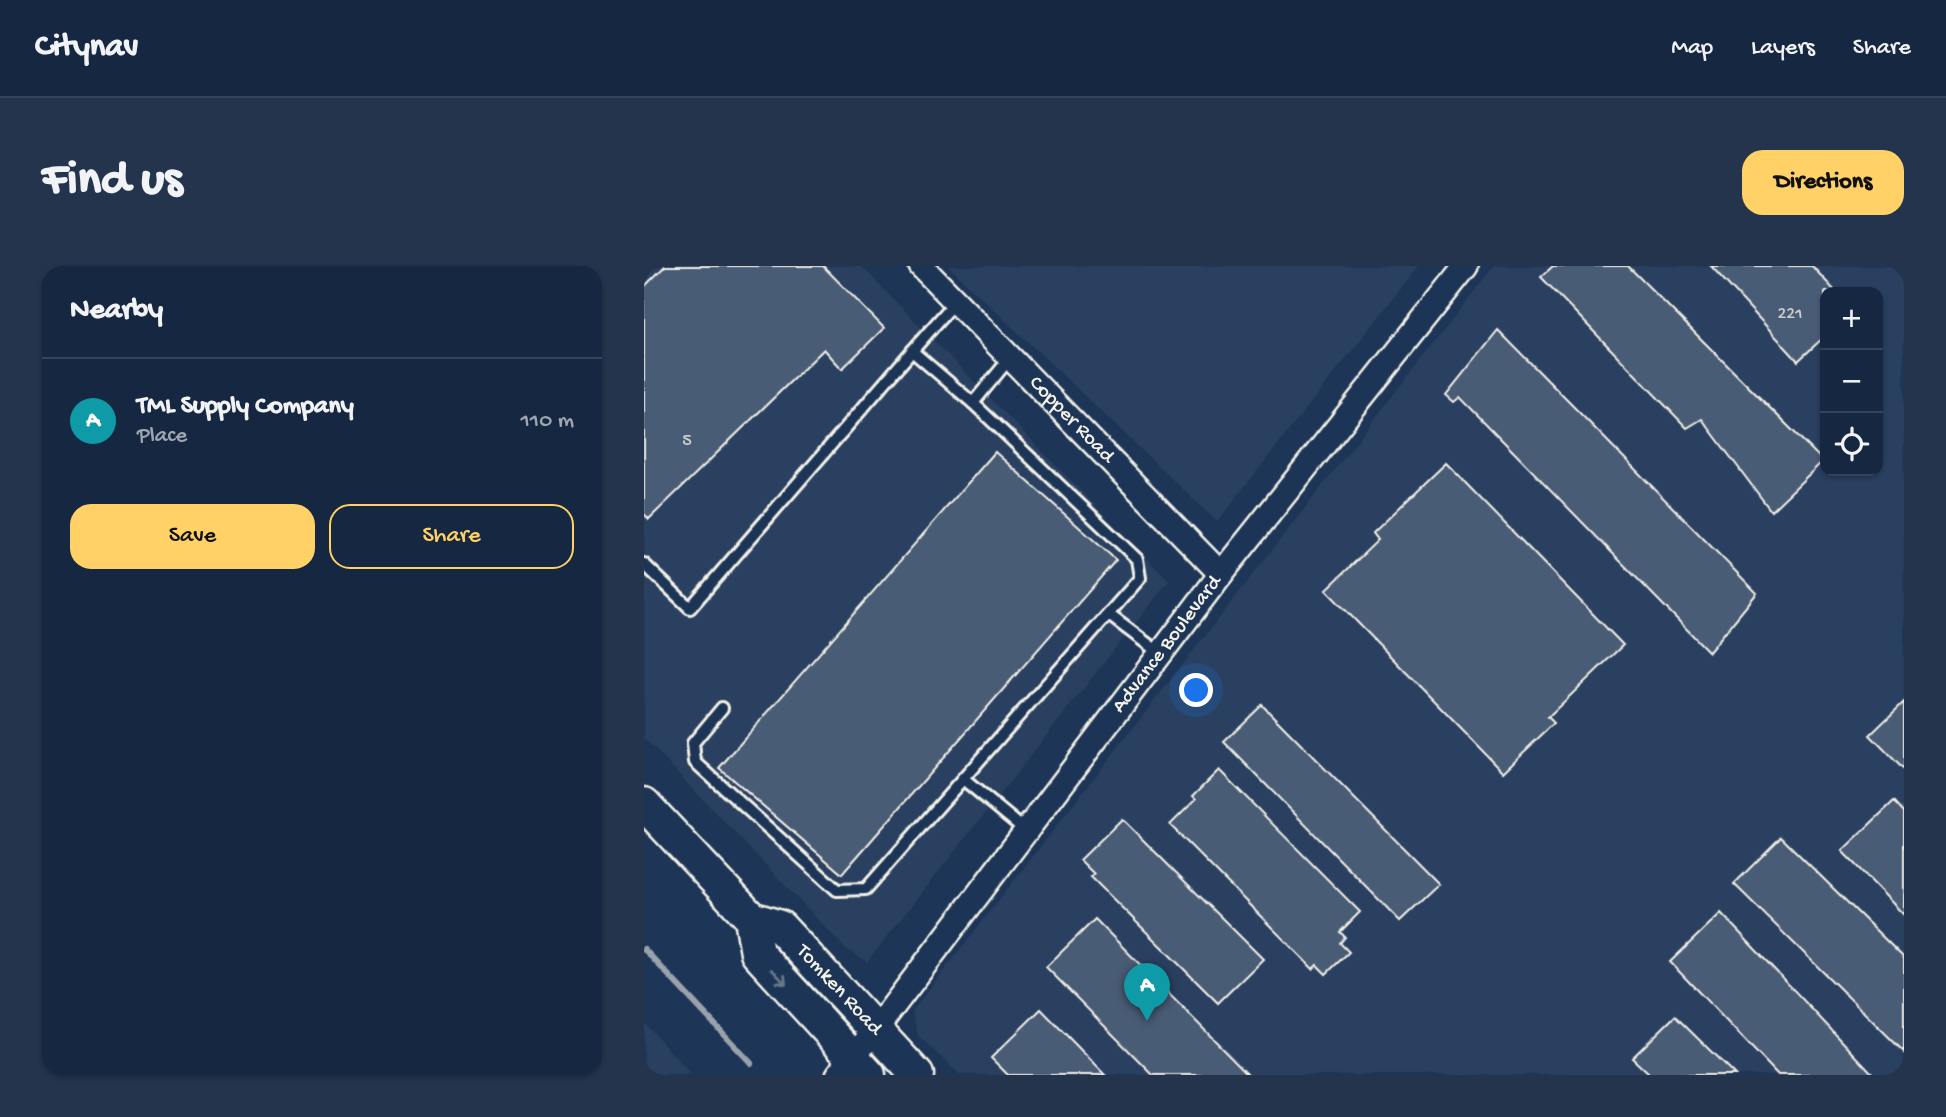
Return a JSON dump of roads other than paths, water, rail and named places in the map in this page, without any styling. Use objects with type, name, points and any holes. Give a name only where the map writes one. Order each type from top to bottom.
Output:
[{"type":"main road","name":"Tomken Road","points":[[644,804],[751,918],[779,927],[916,1075]]},
{"type":"main road","name":"Tomken Road","points":[[751,918],[757,953],[854,1069]]},
{"type":"street","name":"Copper Road","points":[[921,266],[1221,574]]},
{"type":"street","name":"Advance Boulevard","points":[[854,1069],[876,1030],[1221,574],[1466,266]]},
{"type":"lane","points":[[644,564],[690,608],[955,302]]},
{"type":"lane","points":[[722,708],[693,743],[695,762],[837,890],[866,888],[1140,578],[1136,559],[973,403],[912,351]]},
{"type":"lane","points":[[973,403],[1010,358]]},
{"type":"lane","points":[[1109,615],[1161,654]]},
{"type":"lane","points":[[963,779],[1026,831]]},
{"type":"waterway","points":[[644,949],[751,1063]]},
{"type":"place","name":"TML Supply Company","points":[[1147,1021]]}]
